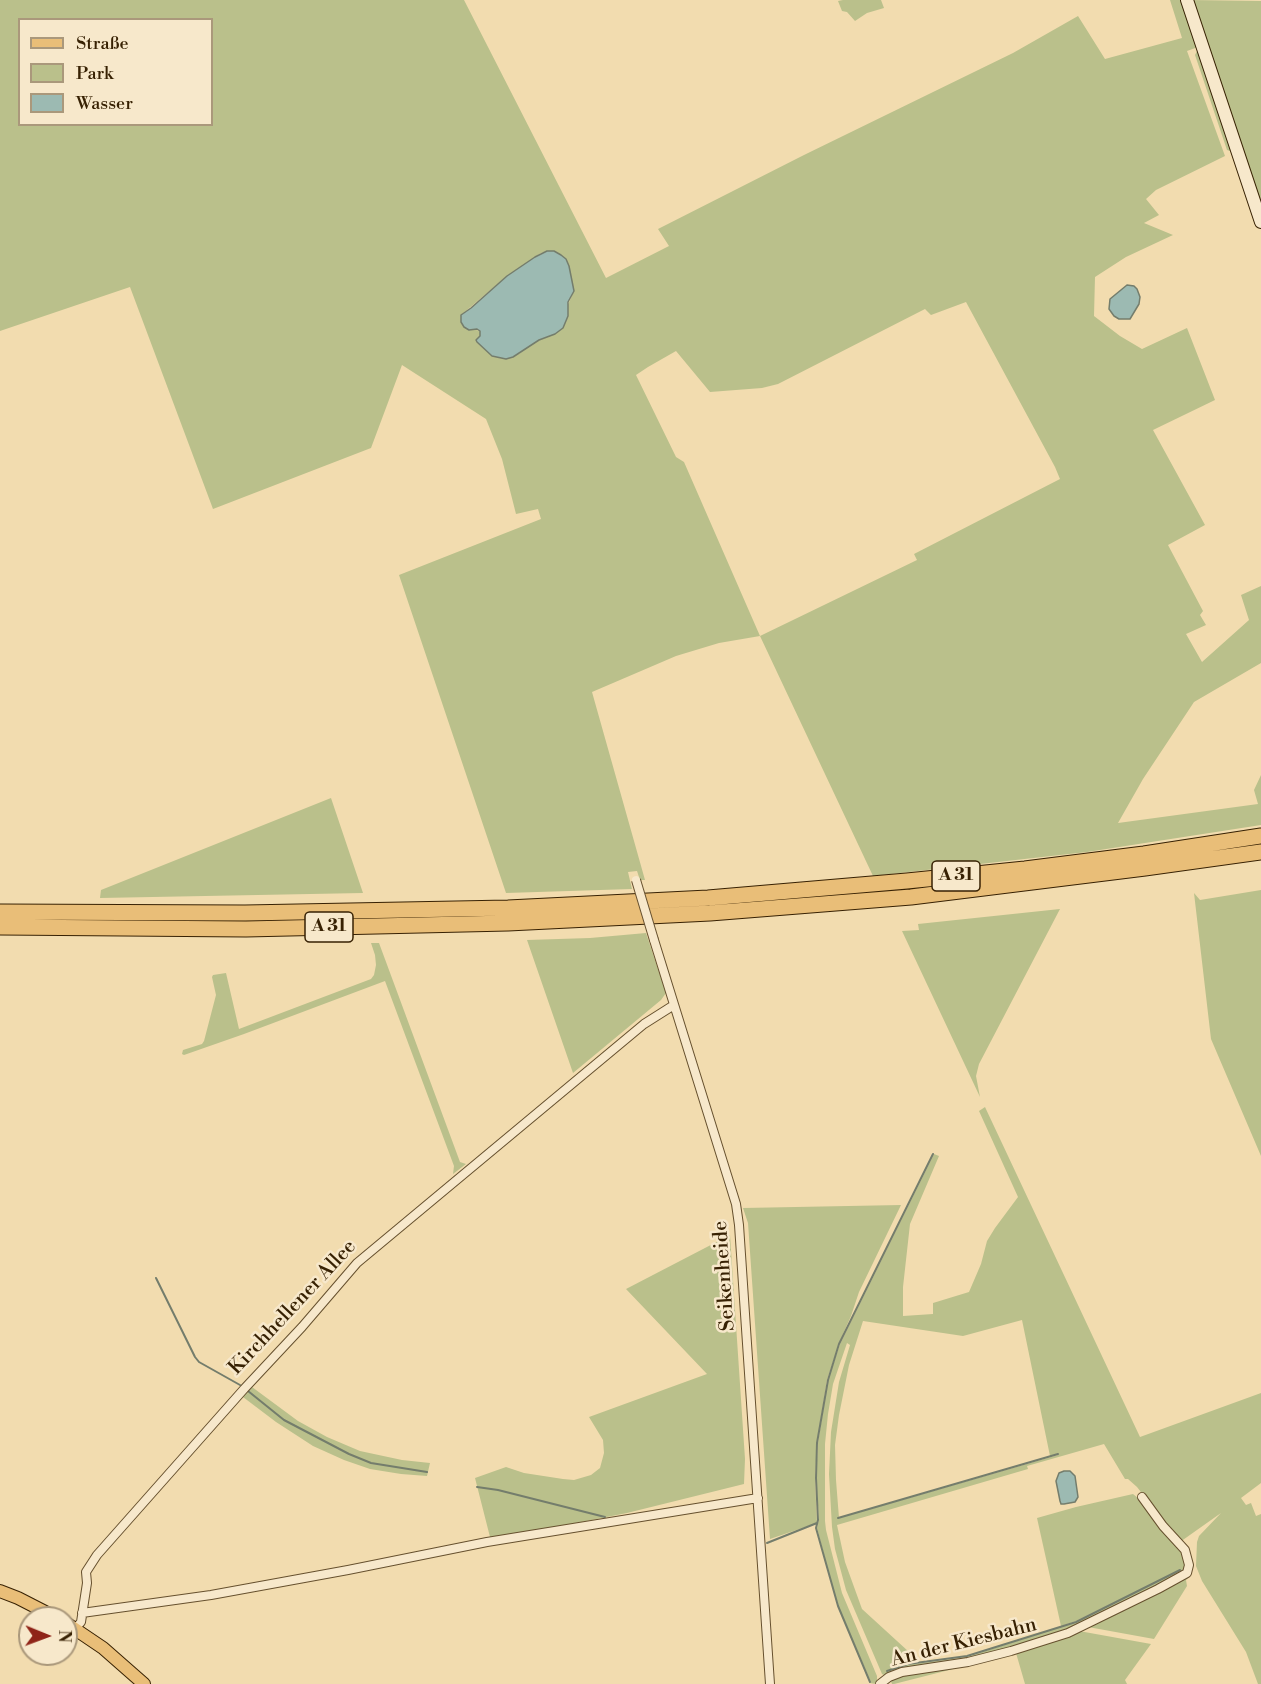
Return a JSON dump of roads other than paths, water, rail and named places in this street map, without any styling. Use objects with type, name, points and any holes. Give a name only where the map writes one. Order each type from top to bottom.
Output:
[{"type":"highway","name":"A 31","points":[[0,912],[257,913],[508,908],[708,898],[1014,870],[1144,854],[1261,836]]},
{"type":"highway","name":"A 31","points":[[0,927],[257,929],[508,923],[710,913],[911,897],[1261,852]]},
{"type":"main road","points":[[0,1591],[34,1606]]},
{"type":"main road","name":"Kirchhellener Allee","points":[[78,1631],[103,1648],[144,1684]]},
{"type":"street","points":[[1187,0],[1261,222]]},
{"type":"street","name":"Seikenheide","points":[[636,880],[736,1204],[770,1684]]},
{"type":"street","name":"Kirchhellener Allee","points":[[78,1623],[81,1622],[87,1583],[86,1572],[97,1555],[357,1263],[644,1023],[674,1005]]},
{"type":"street","name":"An der Kiesbahn","points":[[880,1684],[889,1677],[902,1672],[968,1662],[1068,1633],[1187,1573],[1189,1565],[1185,1550],[1163,1526],[1142,1497]]},
{"type":"street","points":[[82,1614],[211,1595],[519,1537],[758,1498]]},
{"type":"water","points":[[547,251],[554,251],[561,255],[569,266],[574,291],[568,302],[568,316],[563,328],[513,357],[506,359],[492,356],[476,340],[480,336],[480,331],[464,327],[461,315],[507,276]]},
{"type":"water","points":[[1127,285],[1137,289],[1140,297],[1139,304],[1130,319],[1119,319],[1109,309],[1110,299]]},
{"type":"water","points":[[1070,1471],[1075,1476],[1078,1497],[1075,1502],[1061,1504],[1056,1481],[1059,1473]]},
{"type":"waterway","points":[[870,1682],[838,1606],[816,1528],[818,1520],[817,1443],[828,1380],[839,1344],[933,1154]]},
{"type":"waterway","points":[[156,1278],[195,1357],[199,1362],[240,1385]]},
{"type":"waterway","points":[[248,1391],[284,1420],[349,1454],[371,1463],[427,1472]]},
{"type":"waterway","points":[[838,1518],[1058,1454]]},
{"type":"waterway","points":[[477,1487],[498,1490],[605,1517]]},
{"type":"waterway","points":[[767,1543],[817,1523]]},
{"type":"waterway","points":[[887,1671],[908,1664],[967,1656],[1076,1622],[1180,1570]]}]
